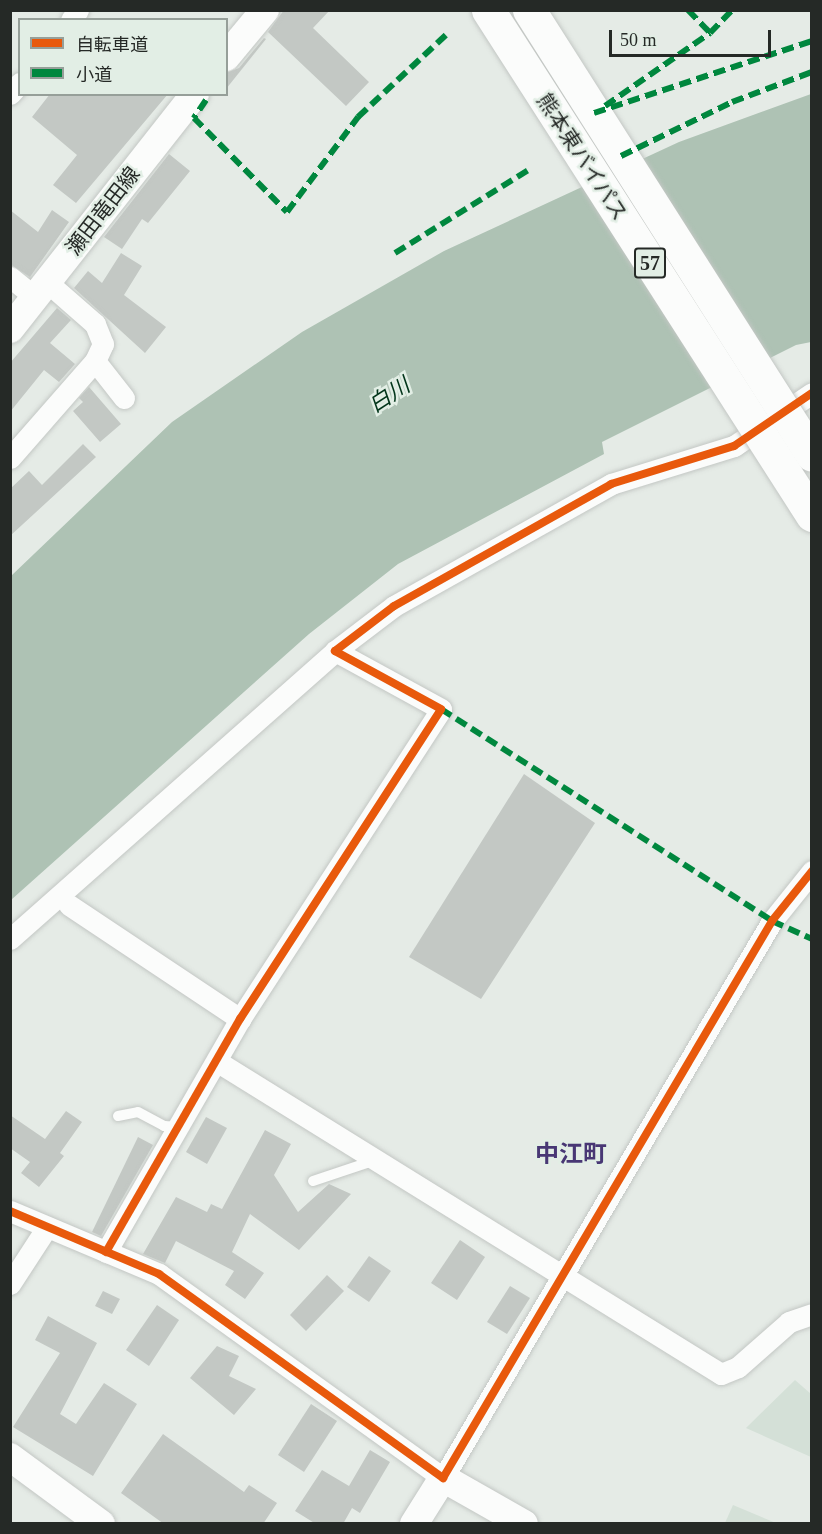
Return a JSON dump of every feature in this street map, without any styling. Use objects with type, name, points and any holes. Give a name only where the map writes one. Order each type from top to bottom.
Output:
[{"type":"highway","name":"熊本東バイパス","points":[[488,10],[812,516]]},
{"type":"highway","name":"熊本東バイパス","points":[[529,10],[812,454]]},
{"type":"main road","points":[[228,55],[265,10]]},
{"type":"main road","name":"瀬田竜田線","points":[[10,329],[193,96]]},
{"type":"main road","points":[[10,1457],[101,1524]]},
{"type":"main road","points":[[414,1524],[443,1478],[524,1524]]},
{"type":"street","points":[[10,277],[41,290],[101,331],[103,344],[95,360],[10,458]]},
{"type":"street","points":[[95,360],[124,398]]},
{"type":"street","points":[[10,939],[335,651],[394,606],[611,484],[734,446],[812,393]]},
{"type":"street","points":[[106,1252],[218,1062],[240,1019],[441,709],[335,651]]},
{"type":"street","points":[[10,1211],[159,1275],[443,1478],[564,1279],[772,921],[812,871]]},
{"type":"street","points":[[69,905],[240,1019]]},
{"type":"street","points":[[218,1062],[373,1161],[553,1268],[564,1279],[721,1374],[738,1367],[789,1322],[812,1314]]},
{"type":"street","points":[[10,1284],[47,1227]]},
{"type":"lane","points":[[118,1116],[138,1112],[164,1126],[180,1127]]},
{"type":"lane","points":[[313,1181],[373,1161]]},
{"type":"shaded area","points":[[795,1380],[811,1394],[811,1457],[746,1428]]},
{"type":"shaded area","points":[[733,1505],[776,1523],[725,1523]]},
{"type":"water","name":"白川","points":[[811,94],[811,342],[796,345],[602,442],[604,454],[398,564],[309,634],[11,900],[11,576],[172,422],[302,332],[444,251],[679,142]]},
{"type":"building","points":[[284,10],[330,10],[313,28],[369,82],[346,106],[268,32]]},
{"type":"building","points":[[264,38],[266,39],[228,86],[228,72],[239,68]]},
{"type":"building","points":[[48,96],[166,96],[76,203],[53,185],[77,155],[32,117]]},
{"type":"building","points":[[169,154],[190,171],[148,223],[142,219],[122,249],[104,237]]},
{"type":"building","points":[[10,210],[38,232],[52,210],[69,222],[30,277],[10,264]]},
{"type":"building","points":[[121,253],[142,266],[124,295],[166,327],[145,353],[74,288],[88,271],[102,283]]},
{"type":"building","points":[[57,308],[71,320],[50,343],[75,364],[59,382],[44,370],[10,412],[10,363]]},
{"type":"building","points":[[89,387],[121,424],[100,442],[73,411],[83,402],[79,398]]},
{"type":"building","points":[[83,444],[96,457],[10,536],[10,489],[29,471],[42,485]]},
{"type":"building","points":[[524,774],[595,823],[481,999],[409,957]]},
{"type":"building","points":[[66,1111],[82,1122],[60,1153],[64,1156],[39,1187],[21,1173],[30,1162],[10,1148],[10,1115],[45,1139]]},
{"type":"building","points":[[206,1117],[227,1128],[207,1164],[186,1152]]},
{"type":"building","points":[[265,1130],[291,1144],[274,1175],[298,1212],[329,1184],[351,1194],[299,1250],[250,1214],[232,1252],[264,1273],[245,1299],[225,1285],[234,1271],[176,1241],[165,1263],[143,1254],[176,1197],[207,1212],[211,1204],[222,1209]]},
{"type":"building","points":[[138,1137],[153,1145],[101,1236],[92,1232]]},
{"type":"building","points":[[460,1240],[485,1257],[457,1300],[431,1283]]},
{"type":"building","points":[[369,1256],[391,1271],[369,1302],[347,1287]]},
{"type":"building","points":[[327,1275],[344,1291],[306,1331],[290,1315]]},
{"type":"building","points":[[510,1286],[530,1298],[507,1334],[487,1322]]},
{"type":"building","points":[[103,1291],[120,1299],[112,1314],[95,1306]]},
{"type":"building","points":[[157,1305],[179,1320],[149,1366],[126,1350]]},
{"type":"building","points":[[48,1316],[97,1343],[60,1414],[76,1424],[104,1383],[137,1404],[93,1476],[13,1427],[60,1353],[35,1340]]},
{"type":"building","points":[[217,1346],[239,1356],[229,1376],[256,1389],[234,1415],[190,1378]]},
{"type":"building","points":[[311,1404],[337,1421],[304,1472],[278,1455]]},
{"type":"building","points":[[163,1434],[244,1492],[249,1485],[277,1503],[263,1524],[164,1524],[121,1493]]},
{"type":"building","points":[[370,1450],[390,1462],[360,1513],[352,1508],[343,1524],[316,1524],[295,1511],[322,1470],[349,1486]]},
{"type":"marked path","points":[[688,10],[710,33]]},
{"type":"marked path","points":[[605,106],[710,33],[732,10]]},
{"type":"marked path","points":[[206,100],[194,118],[287,212],[358,117],[447,34]]},
{"type":"marked path","points":[[594,113],[812,41]]},
{"type":"marked path","points":[[621,156],[732,102],[812,72]]},
{"type":"marked path","points":[[395,253],[530,169]]},
{"type":"marked path","points":[[441,709],[772,921],[812,939]]},
{"type":"cycle path","points":[[106,1252],[240,1019],[441,709],[335,651],[394,606],[611,484],[734,446],[812,393]]},
{"type":"cycle path","points":[[10,1211],[159,1274],[443,1478],[772,921],[812,871]]},
{"type":"district","name":"中江町","points":[[571,1155]]}]
